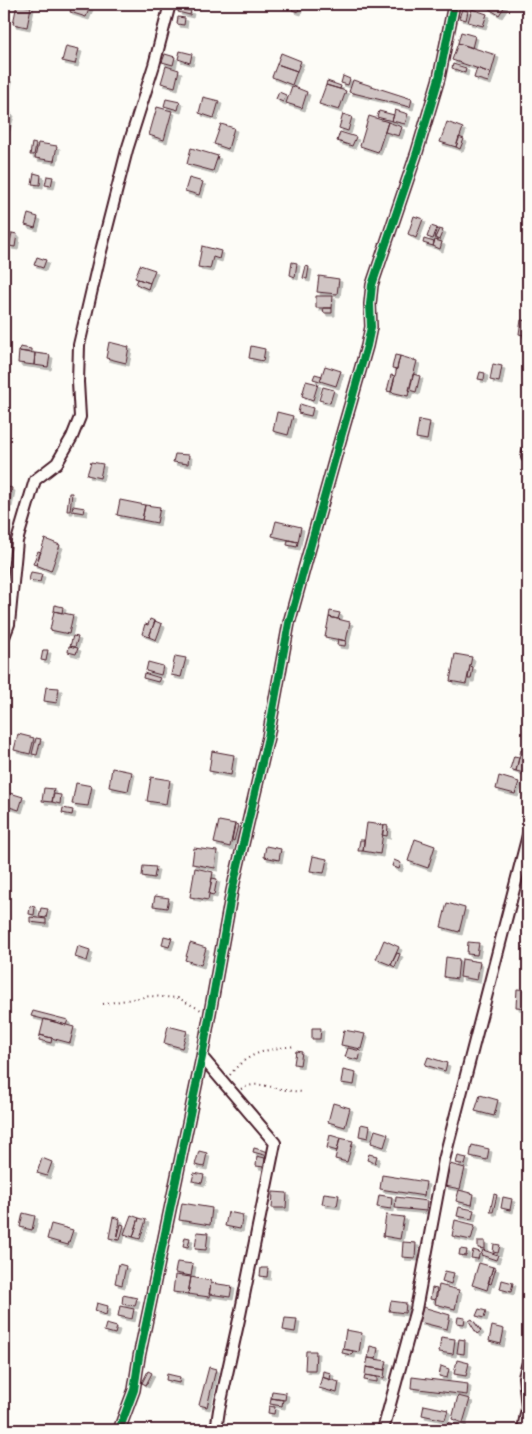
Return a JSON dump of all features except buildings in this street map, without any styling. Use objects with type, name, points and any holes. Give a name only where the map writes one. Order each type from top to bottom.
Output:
[{"type":"street","points":[[4,637],[9,624],[18,541],[35,480],[57,463],[72,437],[80,418],[78,382],[79,345],[127,150],[154,65],[170,4]]},
{"type":"street","points":[[118,1430],[134,1390],[139,1357],[202,1057],[232,891],[268,737],[290,623],[367,346],[371,328],[370,304],[372,285],[423,134],[439,78],[454,4]]},
{"type":"street","points":[[528,451],[528,457]]},
{"type":"street","points":[[383,1430],[416,1309],[444,1160],[528,835]]},
{"type":"street","points":[[202,1057],[275,1143],[216,1430]]},
{"type":"street","points":[[524,1430],[527,1408],[524,1378],[528,1362]]},
{"type":"path","points":[[103,1004],[150,996],[178,998],[210,1014]]},
{"type":"path","points":[[224,1083],[236,1067],[252,1055],[271,1049],[296,1046]]},
{"type":"path","points":[[232,1093],[250,1084],[302,1092]]},
{"type":"cycle path","points":[[119,1430],[134,1390],[139,1357],[202,1057],[232,891],[268,737],[289,623],[367,346],[371,327],[370,304],[372,285],[417,152],[439,78],[454,4]]}]
